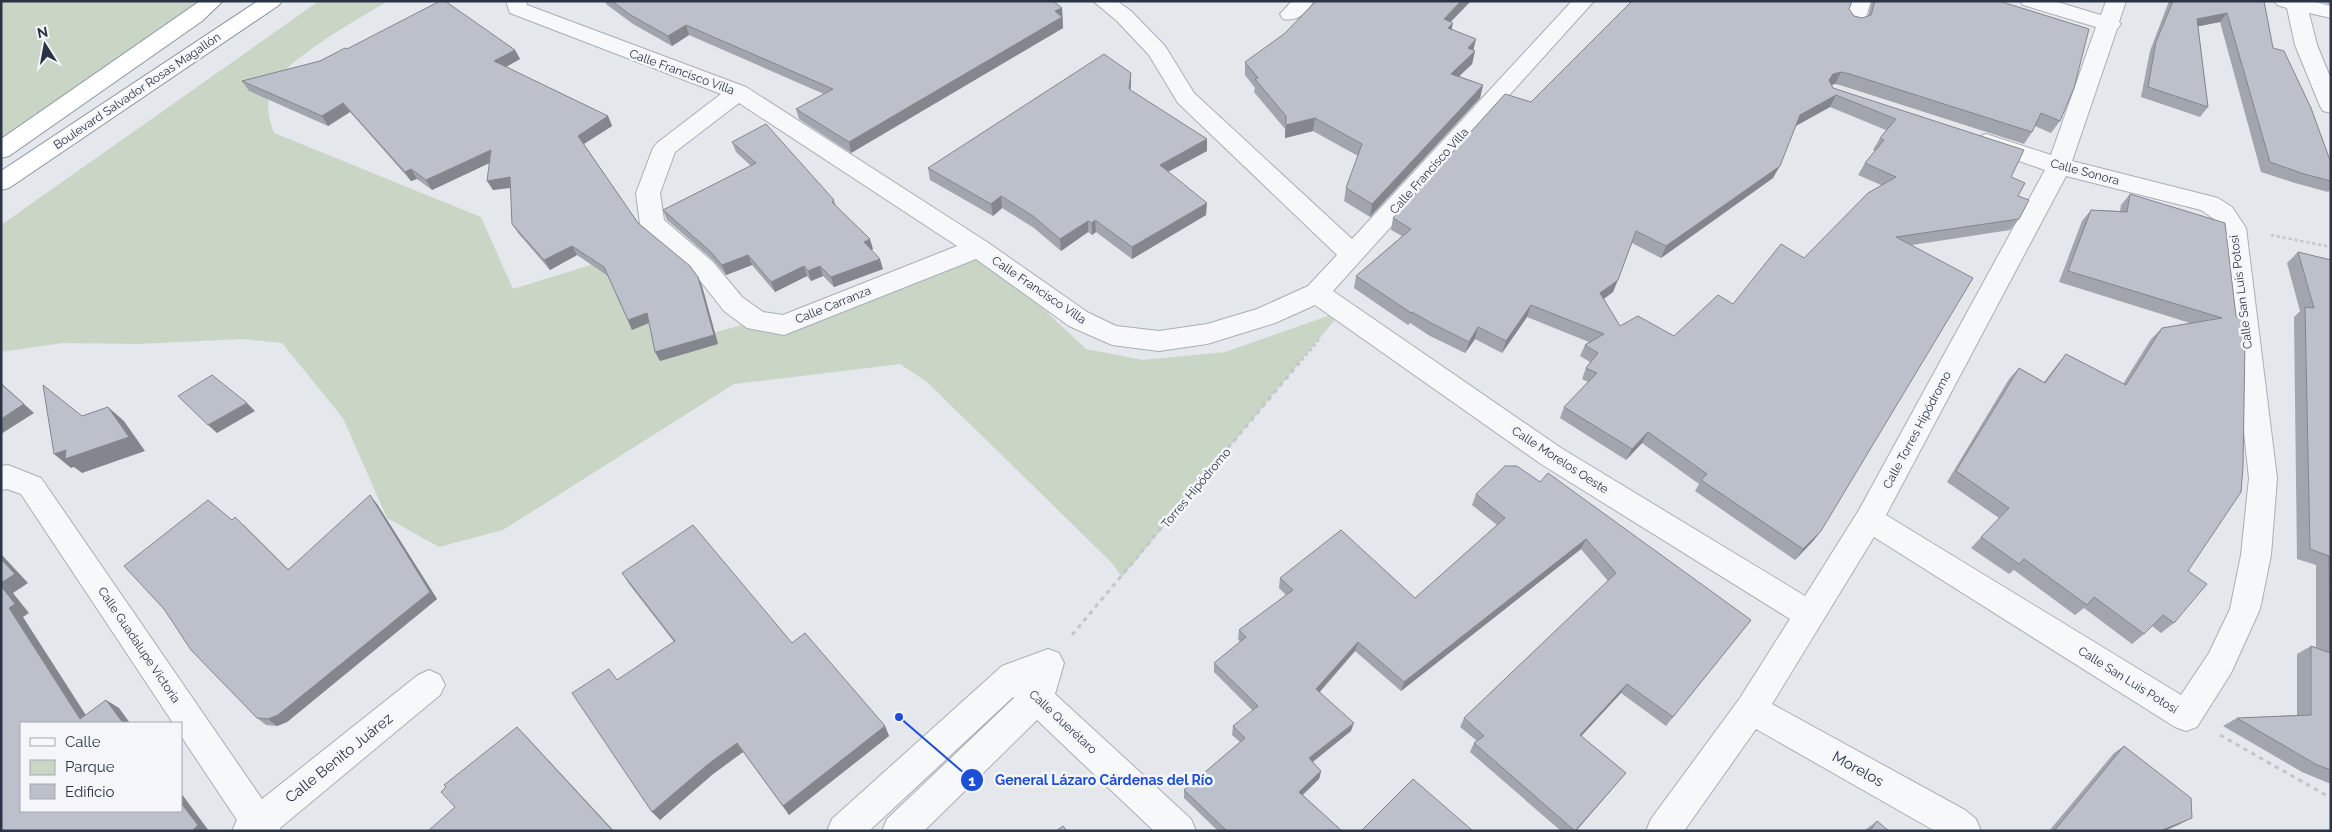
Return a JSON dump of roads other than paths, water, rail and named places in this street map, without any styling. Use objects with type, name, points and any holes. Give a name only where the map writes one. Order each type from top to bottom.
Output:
[{"type":"highway","points":[[1,150],[195,16],[213,1]]},
{"type":"highway","name":"Boulevard Salvador Rosas Magallón","points":[[1,182],[272,1]]},
{"type":"street","name":"Calle Francisco Villa","points":[[516,1],[517,9],[738,92],[978,248],[1078,319],[1112,335],[1159,341],[1207,334],[1266,316],[1317,293],[1584,1]]},
{"type":"street","points":[[1103,1],[1124,16],[1157,51],[1186,98],[1353,254]]},
{"type":"street","points":[[1856,22],[1861,1]]},
{"type":"street","points":[[2030,1],[2113,13]]},
{"type":"street","points":[[2292,2],[2331,12]]},
{"type":"street","points":[[2292,2],[2306,45],[2331,106]]},
{"type":"street","name":"Calle Torres Hipódromo","points":[[1663,831],[1751,708],[1869,519],[2058,166],[2113,13]]},
{"type":"street","name":"Calle Carranza","points":[[738,92],[665,148],[648,193],[652,224],[704,268],[734,304],[756,320],[784,325],[978,248]]},
{"type":"street","name":"Calle Sonora","points":[[1965,136],[2058,166],[2209,204],[2224,213],[2234,228]]},
{"type":"street","name":"Calle San Luis Potosí","points":[[1869,519],[2186,716],[2220,663],[2245,609],[2256,555],[2263,478],[2234,228]]},
{"type":"street","name":"Calle Morelos Oeste","points":[[1317,293],[1551,456],[1810,615]]},
{"type":"street","name":"Calle Guadalupe Victoria","points":[[1,478],[8,477],[31,486],[257,828]]},
{"type":"street","points":[[844,831],[1013,676],[1048,663],[1038,697],[899,831]]},
{"type":"street","name":"Calle Querétaro","points":[[1013,676],[1038,697],[1178,831]]},
{"type":"street","name":"Calle Benito Juárez","points":[[257,828],[429,685]]},
{"type":"street","name":"Morelos","points":[[1751,708],[1952,822],[1964,831]]},
{"type":"place","name":"General Lázaro Cárdenas del Río","points":[[899,717]]}]
